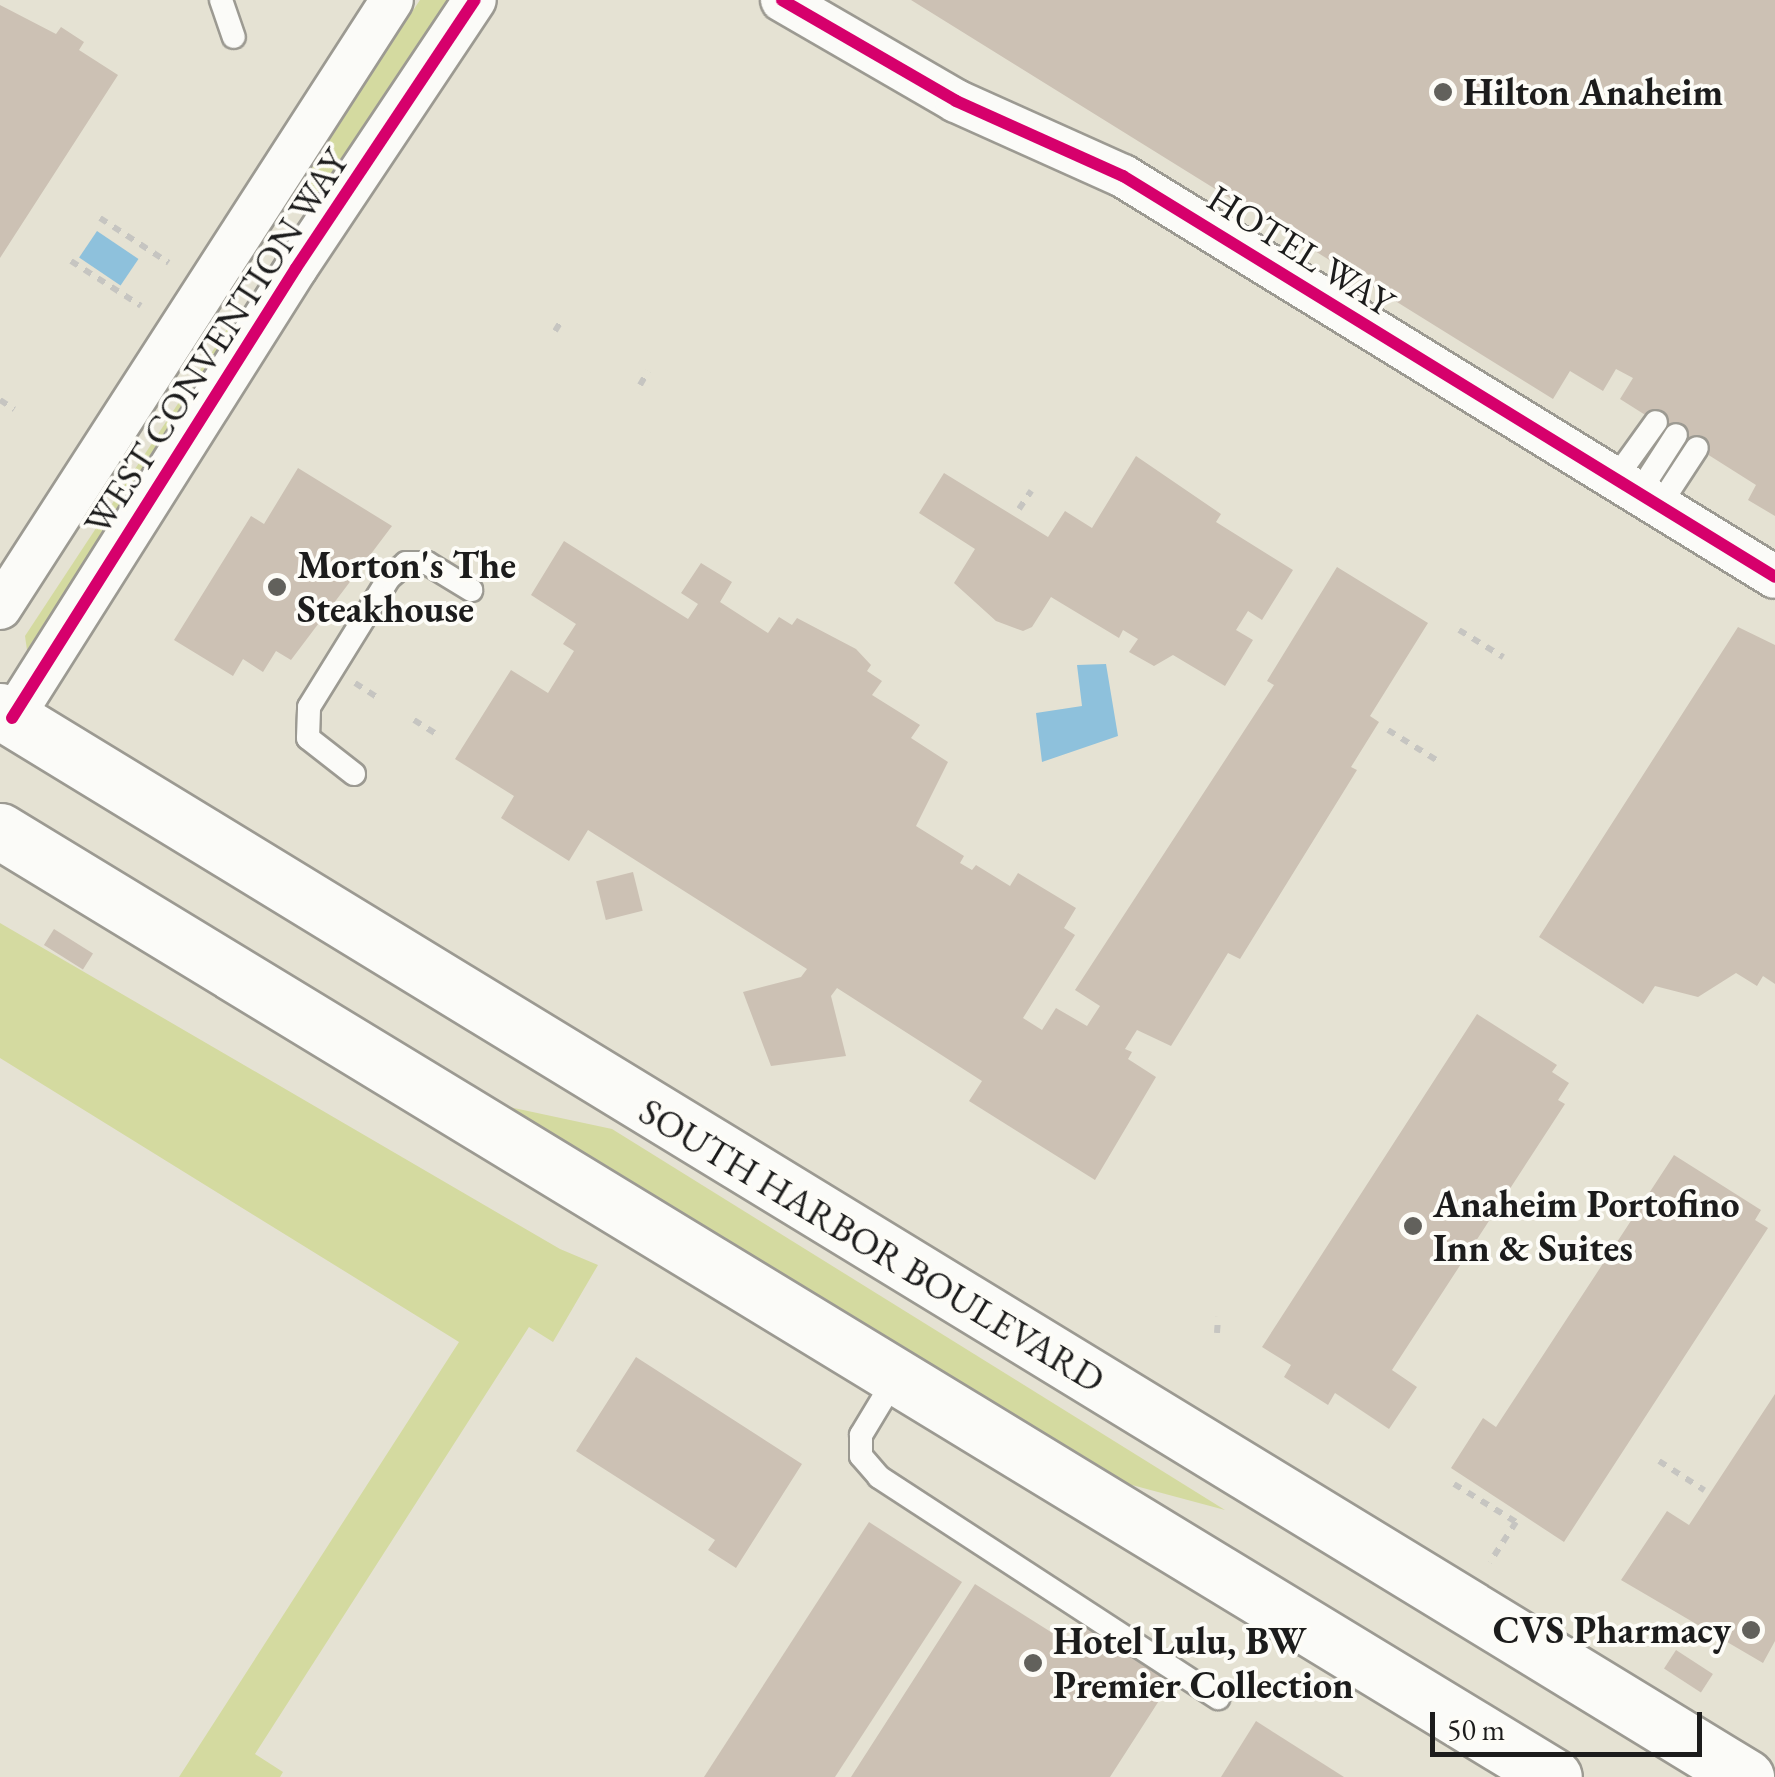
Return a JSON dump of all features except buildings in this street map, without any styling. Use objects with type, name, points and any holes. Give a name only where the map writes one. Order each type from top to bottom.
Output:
[{"type":"main road","name":"SOUTH HARBOR BOULEVARD","points":[[6,714],[1746,1777]]},
{"type":"main road","points":[[0,831],[1554,1777]]},
{"type":"street","name":"WEST CONVENTION WAY","points":[[0,608],[392,0]]},
{"type":"street","name":"WEST CONVENTION WAY","points":[[6,714],[475,0]]},
{"type":"street","name":"HOTEL WAY","points":[[782,0],[956,101],[1124,176],[1775,577]]},
{"type":"lane","points":[[222,0],[234,37]]},
{"type":"lane","points":[[1637,493],[1666,428]]},
{"type":"lane","points":[[1637,493],[1697,448]]},
{"type":"lane","points":[[354,774],[308,738],[309,707],[389,578],[406,563],[427,563],[471,590]]},
{"type":"lane","points":[[896,1377],[861,1434],[861,1456],[878,1477],[1218,1698]]},
{"type":"path","points":[[100,218],[169,263]]},
{"type":"path","points":[[71,260],[141,306]]},
{"type":"path","points":[[554,331],[563,318]]},
{"type":"path","points":[[640,385],[648,372]]},
{"type":"path","points":[[0,400],[14,409]]},
{"type":"path","points":[[1019,510],[1031,491]]},
{"type":"path","points":[[1459,630],[1503,657]]},
{"type":"path","points":[[345,678],[380,699]]},
{"type":"path","points":[[414,720],[438,735]]},
{"type":"path","points":[[1388,730],[1438,761]]},
{"type":"path","points":[[1217,1333],[1218,1317]]},
{"type":"path","points":[[1659,1461],[1704,1490]]},
{"type":"path","points":[[1454,1484],[1516,1522],[1490,1562]]},
{"type":"green space","points":[[420,0],[449,0],[315,207],[293,208],[290,195]]},
{"type":"green space","points":[[241,308],[245,313],[27,650],[25,636]]},
{"type":"green space","points":[[0,923],[560,1249],[598,1265],[553,1342],[529,1327],[255,1754],[283,1772],[280,1777],[179,1777],[459,1342],[0,1058]]},
{"type":"green space","points":[[504,1106],[612,1129],[1225,1510],[1117,1481]]},
{"type":"water","points":[[97,231],[138,259],[121,285],[79,258]]},
{"type":"water","points":[[1106,664],[1118,736],[1042,762],[1036,713],[1082,706],[1077,665]]},
{"type":"cycle path","points":[[12,718],[296,268],[475,0]]},
{"type":"cycle path","points":[[782,0],[956,101],[1123,176],[1775,577]]},
{"type":"place","name":"Hilton Anaheim","points":[[1443,92]]},
{"type":"place","name":"Morton's The Steakhouse","points":[[277,587]]},
{"type":"place","name":"Anaheim Portofino Inn & Suites","points":[[1413,1226]]},
{"type":"place","name":"CVS Pharmacy","points":[[1751,1630]]},
{"type":"place","name":"Hotel Lulu, BW Premier Collection","points":[[1033,1663]]}]
